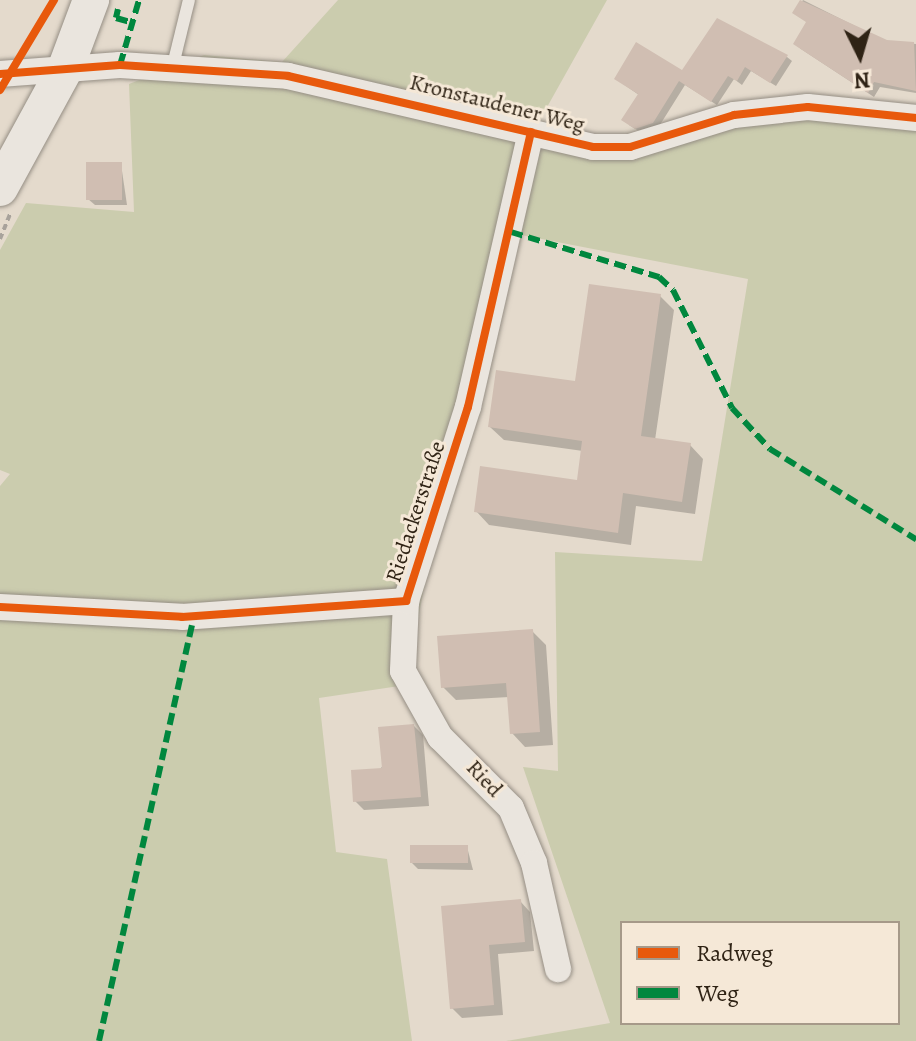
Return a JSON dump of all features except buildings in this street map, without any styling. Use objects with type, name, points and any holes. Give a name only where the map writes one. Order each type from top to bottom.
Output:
[{"type":"main road","points":[[0,188],[66,67],[91,0]]},
{"type":"street","name":"Kronstaudener Weg","points":[[0,74],[66,67],[288,76],[593,147],[630,147],[734,115],[808,107],[916,118]]},
{"type":"street","name":"Riedackerstraße","points":[[0,607],[182,617],[406,601],[468,407],[531,132]]},
{"type":"street","name":"Ried","points":[[406,601],[403,671],[440,737],[511,808],[534,863],[558,969]]},
{"type":"lane","points":[[172,69],[189,0]]},
{"type":"green space","points":[[338,0],[607,0],[537,125],[629,145],[733,110],[916,116],[916,1041],[506,1041],[610,1023],[523,767],[558,771],[555,552],[702,561],[748,279],[521,235],[425,582],[406,685],[319,698],[336,852],[387,859],[412,1041],[0,1041],[0,486],[10,474],[0,470],[0,250],[26,203],[134,212],[129,84],[204,55],[282,62]]},
{"type":"marked path","points":[[120,65],[139,0]]},
{"type":"marked path","points":[[118,9],[116,18],[133,23]]},
{"type":"marked path","points":[[511,232],[659,277],[673,290],[732,408],[770,449],[916,539]]},
{"type":"marked path","points":[[99,1041],[194,616]]},
{"type":"cycle path","points":[[0,90],[54,0]]},
{"type":"cycle path","points":[[0,74],[120,65],[288,76],[593,147],[630,147],[734,115],[808,107],[916,118]]},
{"type":"cycle path","points":[[0,607],[182,617],[406,601],[468,407],[531,132]]}]
